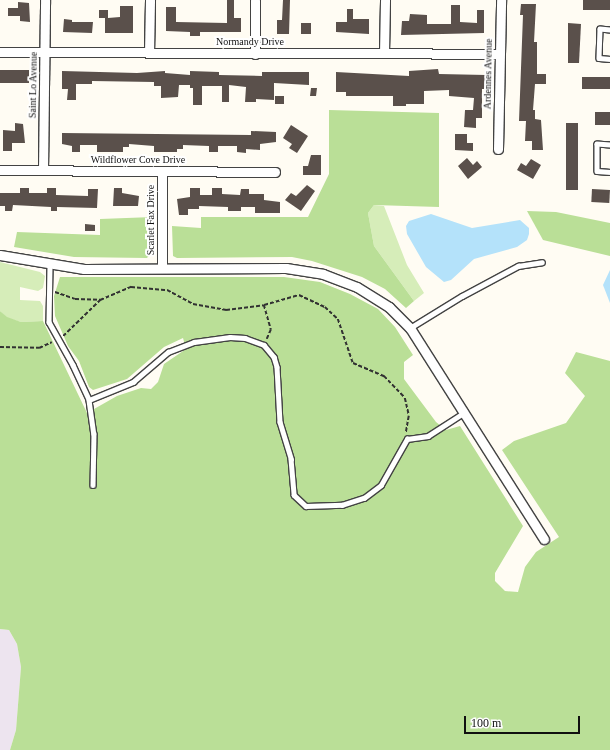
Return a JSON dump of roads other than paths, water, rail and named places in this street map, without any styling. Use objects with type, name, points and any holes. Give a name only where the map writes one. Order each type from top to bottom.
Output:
[{"type":"street","name":"Saint Lo Avenue","points":[[43,170],[45,0]]},
{"type":"street","points":[[149,53],[150,0]]},
{"type":"street","points":[[255,0],[255,54]]},
{"type":"street","points":[[384,54],[385,0]]},
{"type":"street","name":"Ardennes Avenue","points":[[498,149],[501,0]]},
{"type":"street","name":"Normandy Drive","points":[[0,52],[499,54]]},
{"type":"street","name":"Wildflower Cove Drive","points":[[0,170],[275,172]]},
{"type":"street","name":"Scarlet Fax Drive","points":[[162,171],[162,268]]},
{"type":"street","points":[[0,255],[50,266],[84,269],[286,268],[323,274],[357,287],[378,299],[410,328],[465,412],[544,540]]},
{"type":"lane","points":[[610,30],[600,29],[599,58],[610,59]]},
{"type":"lane","points":[[610,145],[597,144],[597,171],[610,172]]},
{"type":"lane","points":[[410,328],[462,296],[518,266],[542,262]]},
{"type":"lane","points":[[50,266],[47,313],[56,339],[73,365],[88,400],[94,434],[93,485]]},
{"type":"lane","points":[[88,400],[132,382],[168,352],[194,342],[230,337],[245,338],[264,345],[274,357],[277,367],[280,422],[291,459],[294,495],[300,504],[326,507],[364,498],[381,485],[407,439],[428,436],[465,412]]},
{"type":"water","points":[[431,214],[472,228],[520,220],[529,228],[529,234],[527,240],[517,247],[474,259],[451,280],[444,282],[426,267],[407,234],[406,226],[409,221]]},
{"type":"water","points":[[610,270],[610,303],[603,285]]}]
